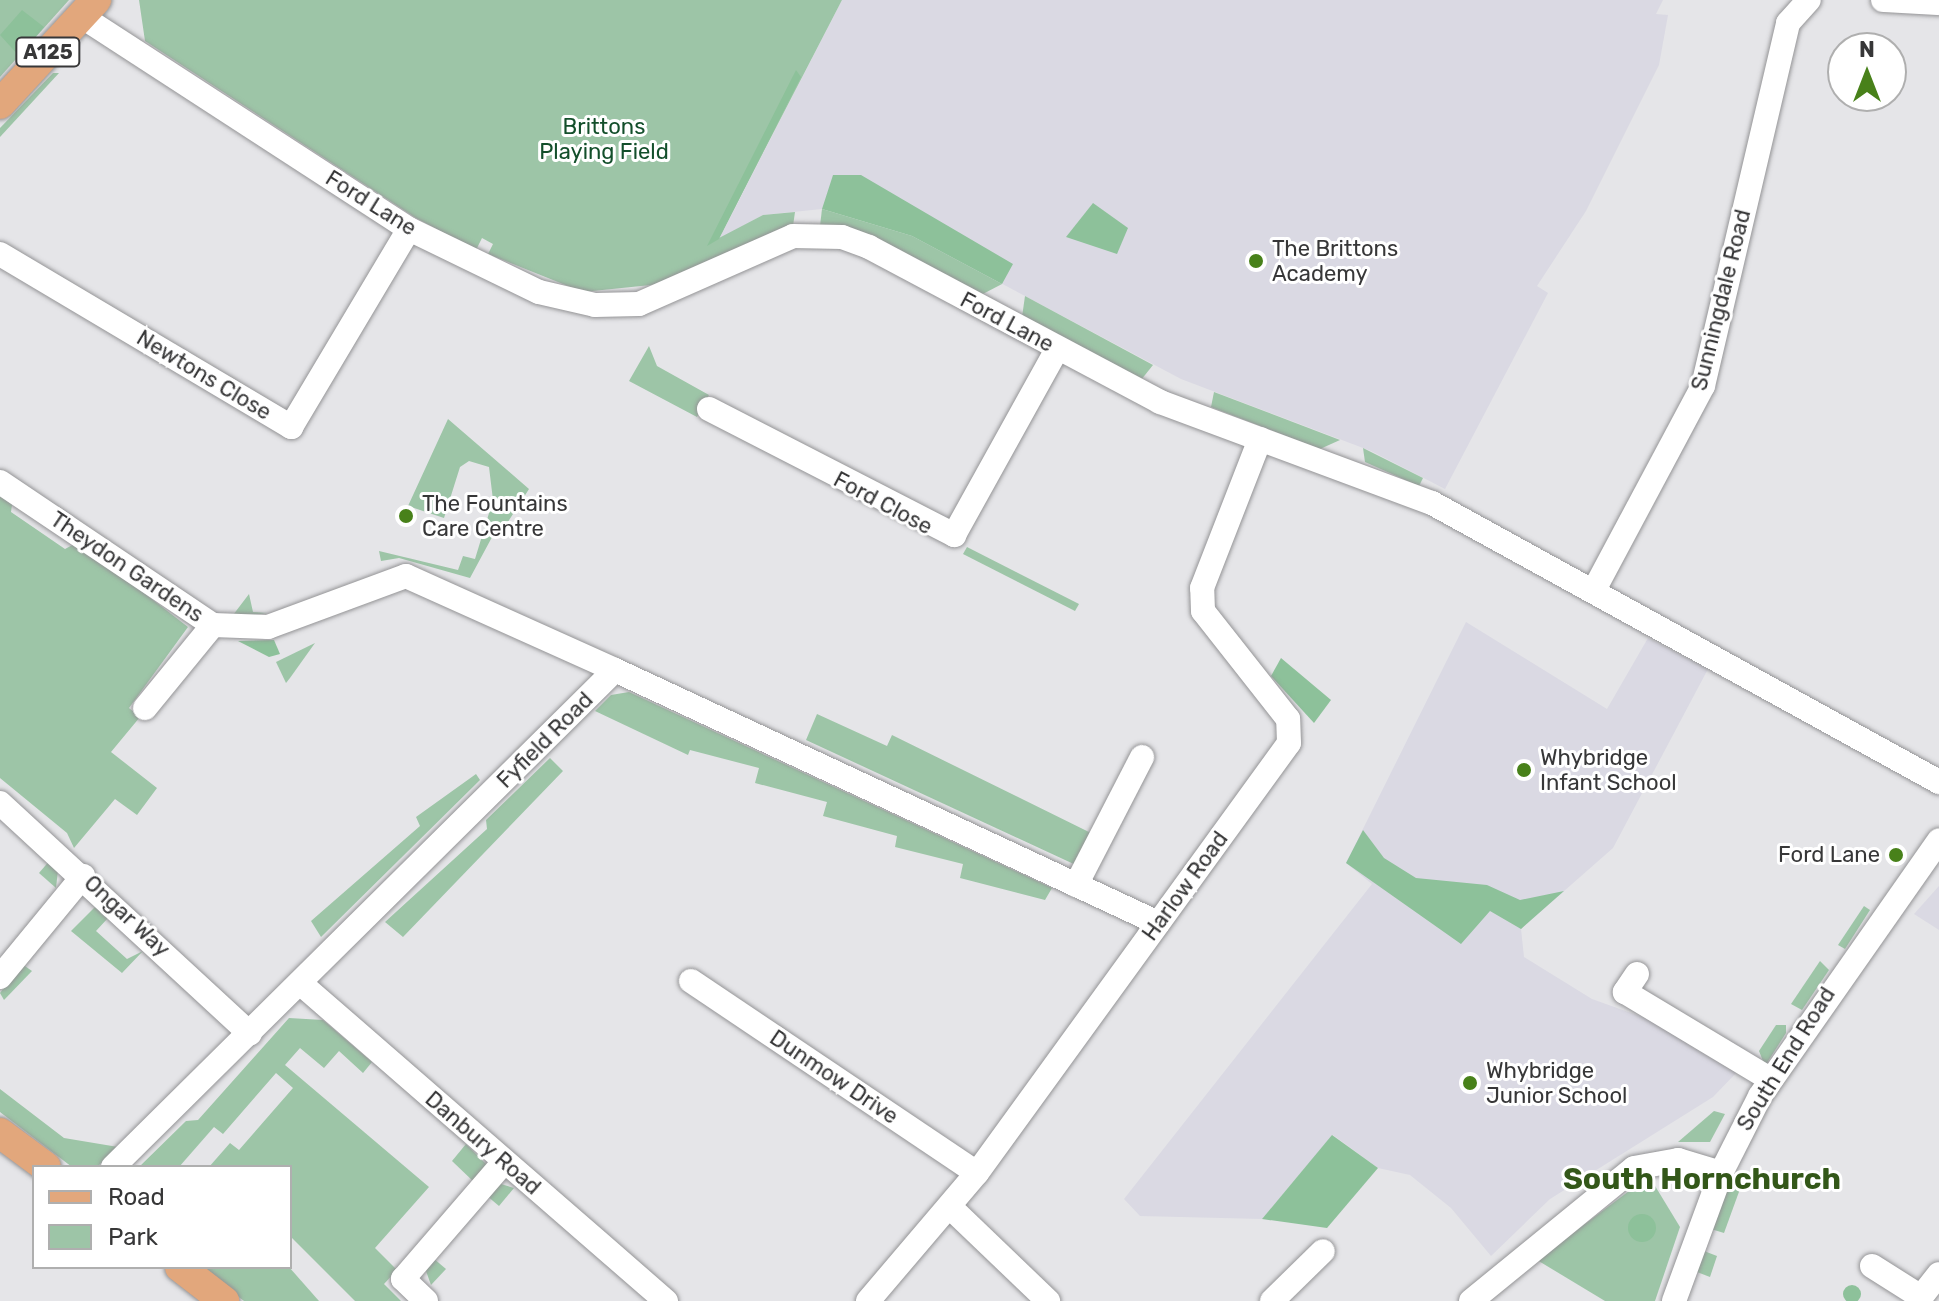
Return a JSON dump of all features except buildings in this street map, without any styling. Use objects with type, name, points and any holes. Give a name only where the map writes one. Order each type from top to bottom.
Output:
[{"type":"main road","name":"A125","points":[[0,104],[88,8]]},
{"type":"main road","points":[[0,1133],[43,1165]]},
{"type":"main road","points":[[183,1269],[224,1301]]},
{"type":"street","name":"Sunningdale Road","points":[[1594,590],[1703,386],[1788,23],[1809,0]]},
{"type":"street","points":[[1883,0],[1939,3]]},
{"type":"street","name":"Ford Lane","points":[[88,8],[409,229],[528,287],[595,305],[674,294],[793,236],[842,237],[1160,402],[1432,503],[1939,782]]},
{"type":"street","name":"Newtons Close","points":[[0,254],[291,427],[409,229]]},
{"type":"street","name":"Ford Close","points":[[709,409],[954,535],[1057,349]]},
{"type":"street","name":"Harlow Road","points":[[868,1301],[977,1173],[1289,743],[1288,719],[1203,611],[1202,588],[1260,439]]},
{"type":"street","name":"Theydon Gardens","points":[[0,482],[213,625],[268,627],[406,576],[615,670]]},
{"type":"street","points":[[145,708],[213,625]]},
{"type":"street","points":[[615,670],[1158,923]]},
{"type":"street","name":"Fyfield Road","points":[[115,1165],[615,670]]},
{"type":"street","points":[[1076,885],[1142,757]]},
{"type":"street","name":"Ongar Way","points":[[0,803],[83,876],[250,1034]]},
{"type":"street","name":"South End Road","points":[[1674,1301],[1721,1173],[1770,1079],[1939,840]]},
{"type":"street","points":[[0,977],[83,876]]},
{"type":"street","points":[[1637,974],[1625,992],[1770,1079]]},
{"type":"street","name":"Dunmow Drive","points":[[691,981],[977,1173]]},
{"type":"street","name":"Danbury Road","points":[[300,983],[666,1301]]},
{"type":"street","points":[[1471,1301],[1634,1168],[1678,1160],[1721,1173]]},
{"type":"street","points":[[426,1301],[403,1279],[504,1162]]},
{"type":"street","points":[[950,1207],[1048,1301]]},
{"type":"street","points":[[1272,1301],[1323,1251]]},
{"type":"street","points":[[1872,1266],[1921,1297],[1939,1274]]},
{"type":"shaded area","name":"The Brittons Academy","points":[[842,0],[1663,0],[1656,14],[1668,15],[1659,65],[1586,211],[1537,286],[1548,293],[1445,489],[1371,451],[1181,379],[912,236],[860,215],[822,209],[763,215],[719,239]]},
{"type":"shaded area","name":"Whybridge Junior School","points":[[1466,622],[1607,709],[1648,638],[1708,669],[1613,848],[1521,929],[1524,957],[1592,999],[1659,1023],[1739,1070],[1713,1097],[1550,1199],[1491,1256],[1451,1208],[1410,1175],[1378,1168],[1333,1135],[1262,1219],[1140,1216],[1124,1199],[1372,884],[1346,863]]},
{"type":"shaded area","points":[[1939,886],[1939,930],[1914,914]]},
{"type":"green space","points":[[0,0],[69,0],[0,77]]},
{"type":"green space","name":"Brittons Playing Field","points":[[139,0],[842,0],[719,238],[763,215],[795,212],[793,226],[670,283],[583,292],[488,254],[493,244],[482,238],[476,250],[416,218],[145,41]]},
{"type":"green space","points":[[22,10],[44,27],[19,56],[0,35]]},
{"type":"green space","points":[[796,70],[801,77],[719,239],[707,246]]},
{"type":"green space","points":[[53,73],[59,73],[0,137],[0,128]]},
{"type":"green space","points":[[833,175],[861,175],[1013,264],[1002,284],[912,236],[822,209]]},
{"type":"green space","points":[[1093,203],[1128,228],[1117,254],[1066,237]]},
{"type":"green space","points":[[822,209],[912,236],[1002,284],[979,296],[820,226]]},
{"type":"green space","points":[[1025,296],[1153,365],[1141,380],[1022,317]]},
{"type":"green space","points":[[649,346],[657,366],[709,395],[697,417],[629,381]]},
{"type":"green space","points":[[1214,392],[1340,440],[1320,449],[1211,407]]},
{"type":"green space","points":[[448,419],[529,489],[506,525],[498,526],[470,578],[399,558],[381,561],[379,551],[458,570],[463,556],[475,559],[493,500],[489,467],[469,461],[460,467],[444,518],[408,506]]},
{"type":"green space","points":[[1363,448],[1423,478],[1419,486],[1365,462]]},
{"type":"green space","points":[[0,494],[13,498],[11,512],[65,549],[78,542],[188,627],[129,708],[140,717],[111,752],[157,788],[137,815],[115,799],[74,848],[67,833],[0,778]]},
{"type":"green space","points":[[967,547],[1079,604],[1075,611],[963,554]]},
{"type":"green space","points":[[249,594],[253,612],[267,613],[230,619]]},
{"type":"green space","points":[[274,640],[280,654],[269,657],[238,641]]},
{"type":"green space","points":[[315,643],[290,678],[286,683],[276,662]]},
{"type":"green space","points":[[1281,658],[1331,700],[1314,723],[1271,676]]},
{"type":"green space","points":[[629,692],[1052,888],[1045,900],[960,878],[963,864],[895,847],[897,836],[823,816],[827,802],[755,783],[759,768],[690,750],[688,755],[595,711],[611,695]]},
{"type":"green space","points":[[817,714],[887,746],[892,735],[1095,835],[1078,866],[806,740]]},
{"type":"green space","points":[[550,758],[563,771],[403,937],[385,922],[487,829],[486,820]]},
{"type":"green space","points":[[476,774],[480,780],[321,937],[311,921],[420,826],[416,817]]},
{"type":"green space","points":[[1363,830],[1384,858],[1416,878],[1487,885],[1520,900],[1564,891],[1521,929],[1490,911],[1461,944],[1346,863]]},
{"type":"green space","points":[[51,859],[58,870],[56,888],[39,873]]},
{"type":"green space","points":[[1864,906],[1870,910],[1845,949],[1838,945]]},
{"type":"green space","points":[[95,907],[108,918],[96,931],[127,959],[143,951],[122,973],[71,931]]},
{"type":"green space","points":[[1820,961],[1829,970],[1802,1010],[1791,1004]]},
{"type":"green space","points":[[22,964],[32,971],[4,1000],[0,993]]},
{"type":"green space","points":[[289,1018],[323,1020],[372,1062],[363,1073],[339,1051],[324,1068],[300,1048],[285,1065],[429,1187],[375,1248],[397,1270],[384,1284],[401,1301],[355,1301],[292,1238],[292,1165],[211,1165],[230,1143],[239,1150],[293,1088],[276,1073],[223,1134],[214,1127],[181,1165],[141,1165],[186,1121],[198,1120]]},
{"type":"green space","points":[[1776,1025],[1786,1025],[1786,1033],[1765,1066],[1759,1051]]},
{"type":"green space","points":[[0,1089],[64,1138],[118,1147],[99,1165],[69,1165],[0,1112]]},
{"type":"green space","points":[[1714,1111],[1725,1114],[1710,1142],[1678,1142]]},
{"type":"green space","points":[[1332,1135],[1378,1168],[1327,1228],[1262,1219]]},
{"type":"green space","points":[[466,1144],[487,1165],[475,1183],[452,1161]]},
{"type":"green space","points":[[1649,1176],[1680,1227],[1655,1301],[1605,1301],[1537,1260]]},
{"type":"green space","points":[[501,1184],[514,1188],[499,1206],[486,1195]]},
{"type":"green space","points":[[1727,1185],[1740,1189],[1724,1233],[1711,1229]]},
{"type":"green space","points":[[1642,1214],[1652,1218],[1656,1228],[1652,1238],[1642,1242],[1632,1238],[1628,1228],[1632,1218]]},
{"type":"green space","points":[[1704,1251],[1717,1256],[1710,1277],[1697,1272]]},
{"type":"green space","points":[[433,1258],[446,1269],[431,1285],[426,1271]]},
{"type":"green space","points":[[202,1269],[291,1269],[319,1301],[244,1301]]},
{"type":"green space","points":[[1852,1285],[1860,1291],[1860,1297],[1855,1302],[1846,1300],[1843,1294]]},
{"type":"place","name":"The Brittons Academy","points":[[1256,261]]},
{"type":"place","name":"The Fountains Care Centre","points":[[406,516]]},
{"type":"place","name":"Whybridge Infant School","points":[[1524,770]]},
{"type":"place","name":"Ford Lane","points":[[1896,855]]},
{"type":"place","name":"Whybridge Junior School","points":[[1470,1083]]},
{"type":"district","name":"South Hornchurch","points":[[1702,1179]]}]
